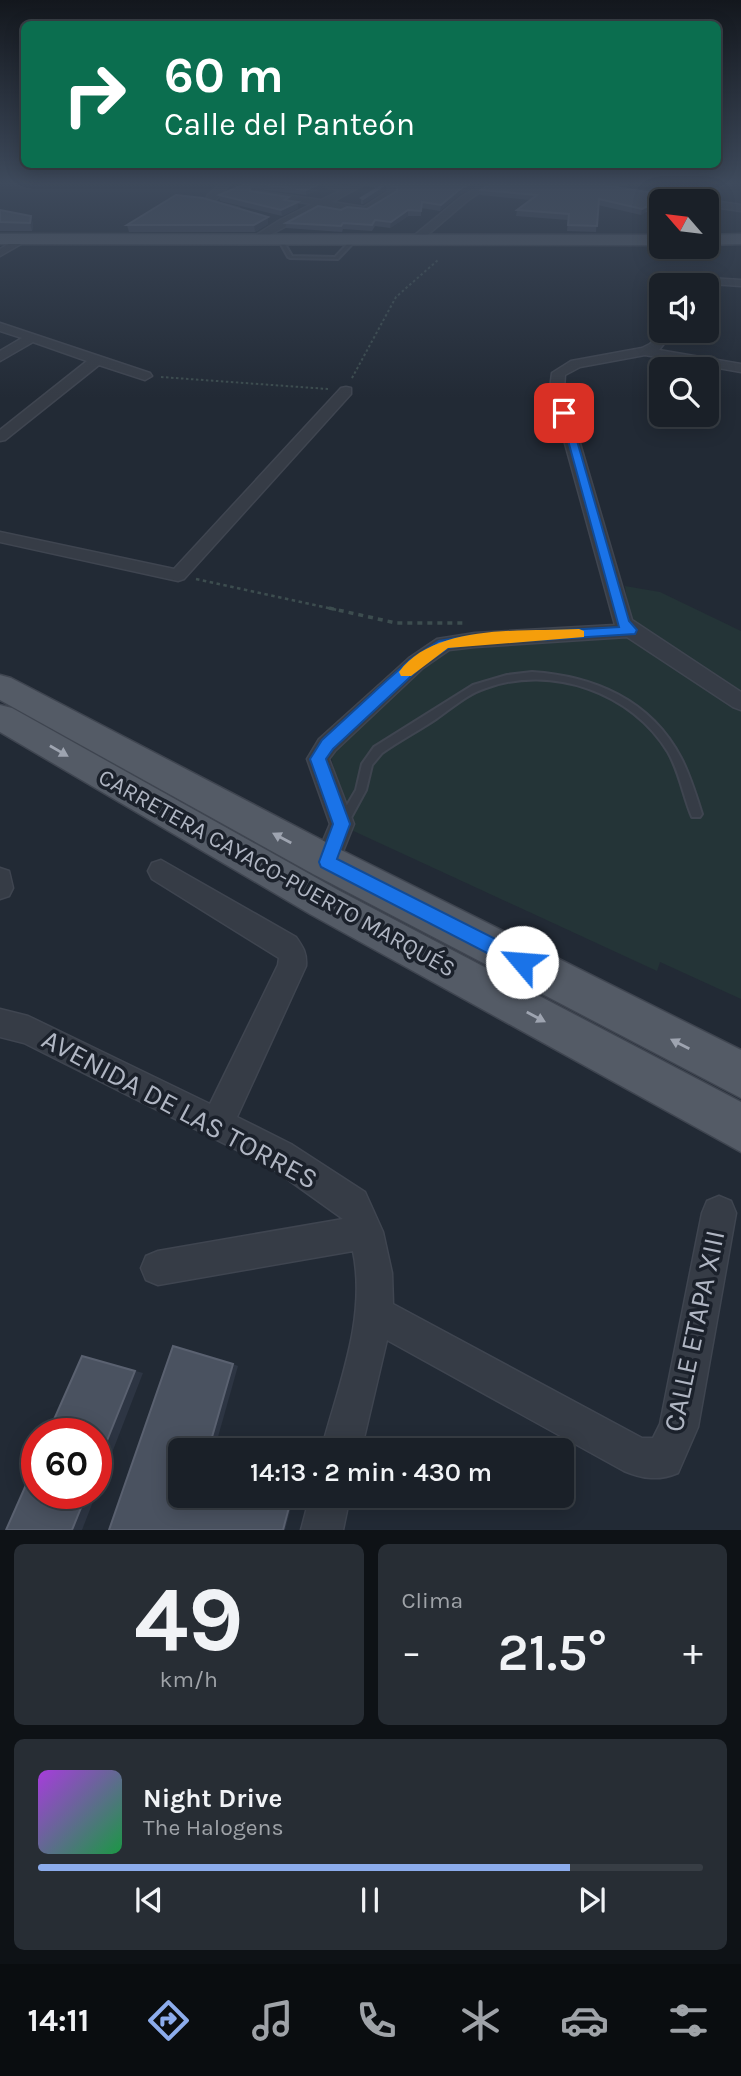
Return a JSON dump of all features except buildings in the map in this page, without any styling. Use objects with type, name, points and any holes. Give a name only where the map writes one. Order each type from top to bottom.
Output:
[{"type":"main road","name":"CARRETERA CAYACO-PUERTO MARQUÉS","points":[[0,686],[327,862],[741,1075]]},
{"type":"main road","name":"CARRETERA CAYACO-PUERTO MARQUÉS","points":[[0,717],[324,902],[741,1128]]},
{"type":"street","points":[[719,283],[741,283]]},
{"type":"street","points":[[0,327],[145,376]]},
{"type":"street","points":[[0,357],[31,338]]},
{"type":"street","points":[[658,343],[645,351],[576,364],[559,373],[557,389],[623,622],[631,630],[741,702]]},
{"type":"street","points":[[645,351],[741,368]]},
{"type":"street","points":[[0,438],[95,361]]},
{"type":"street","points":[[0,537],[178,575],[346,391]]},
{"type":"street","points":[[327,862],[342,824],[318,759],[327,745],[416,663],[444,644],[475,639],[631,630]]},
{"type":"street","points":[[161,871],[286,946],[293,955],[292,967],[217,1124]]},
{"type":"street","points":[[0,879],[0,888]]},
{"type":"street","name":"AVENIDA DE LAS TORRES","points":[[0,1023],[28,1030],[280,1155],[353,1204],[366,1232],[375,1273],[375,1314],[344,1438]]},
{"type":"street","name":"CALLE ETAPA XIII","points":[[375,1314],[638,1457],[664,1459],[679,1427],[719,1213]]},
{"type":"street","points":[[158,1268],[366,1232]]},
{"type":"street","points":[[322,1530],[327,1508]]},
{"type":"lane","points":[[342,824],[361,790],[367,764],[378,750],[481,685],[505,677],[554,675],[573,678],[617,698],[640,714],[664,739],[673,753],[685,776],[696,814]]},
{"type":"path","points":[[145,376],[346,391],[396,297],[438,260]]},
{"type":"path","points":[[178,575],[396,623],[476,623]]},
{"type":"shaded area","points":[[625,586],[660,592],[741,631],[741,999],[660,962],[657,971],[347,828],[331,756],[410,673],[445,648],[632,636]]},
{"type":"slow traffic","points":[[406,672],[444,644],[475,639],[579,634]]},
{"type":"route","points":[[522,962],[327,862],[342,824],[334,810],[318,759],[327,745],[390,686],[416,663],[444,644],[475,639],[631,630],[623,622],[564,413]]}]
